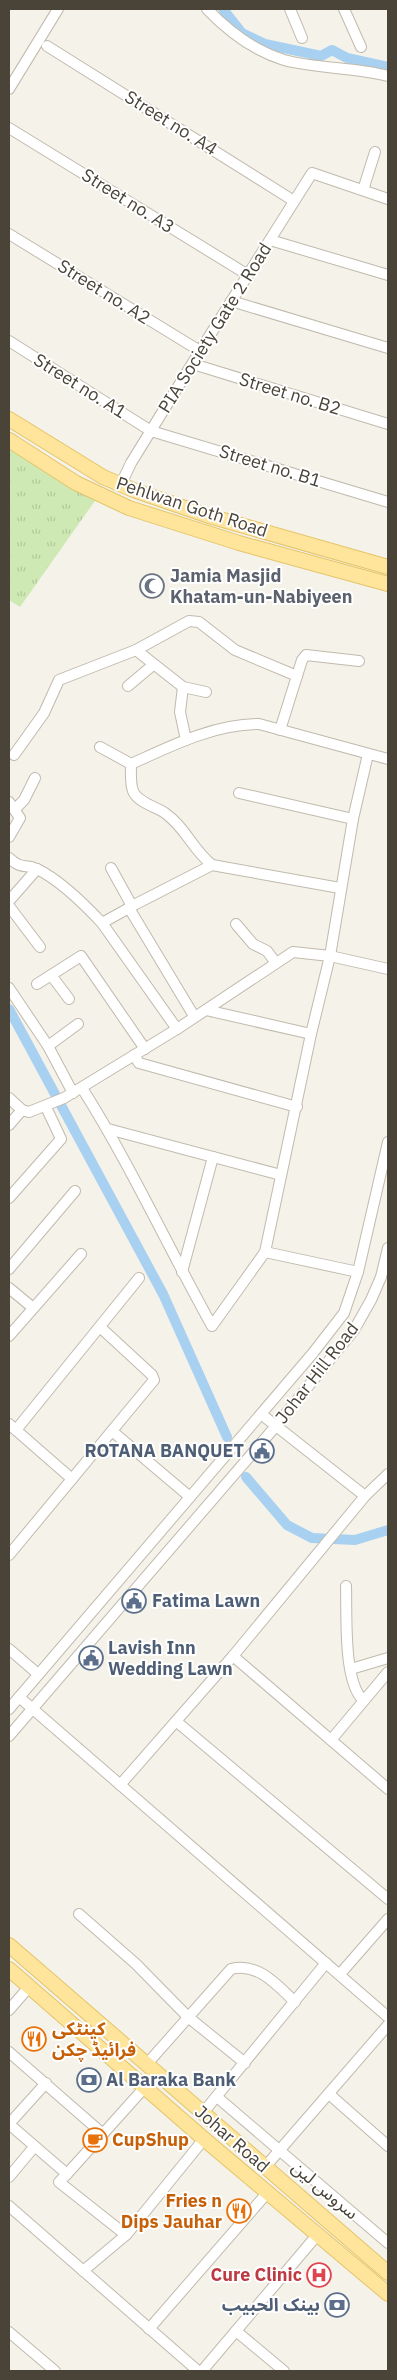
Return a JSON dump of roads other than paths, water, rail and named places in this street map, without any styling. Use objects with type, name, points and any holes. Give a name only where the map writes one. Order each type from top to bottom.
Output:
[{"type":"main road","name":"Pehlwan Goth Road","points":[[9,419],[103,477],[121,484],[209,516],[388,566]]},
{"type":"main road","name":"Pehlwan Goth Road","points":[[9,440],[76,483],[129,508],[239,543],[388,584]]},
{"type":"main road","points":[[32,454],[43,440]]},
{"type":"main road","name":"Johar Road","points":[[9,1945],[388,2273]]},
{"type":"main road","name":"Johar Road","points":[[9,1969],[204,2139],[388,2294]]},
{"type":"main road","points":[[156,2097],[168,2084]]},
{"type":"street","points":[[9,89],[58,9]]},
{"type":"street","points":[[207,9],[224,26],[252,46],[284,60],[370,71],[388,76]]},
{"type":"street","points":[[290,9],[302,38]]},
{"type":"street","points":[[344,9],[361,47]]},
{"type":"street","name":"Street no. A4","points":[[47,46],[294,200]]},
{"type":"street","name":"Street no. A3","points":[[9,128],[248,274]]},
{"type":"street","points":[[375,152],[363,190],[388,198]]},
{"type":"street","name":"PIA Society Gate 2 Road","points":[[121,484],[200,351],[312,174],[363,190]]},
{"type":"street","name":"Street no. A2","points":[[9,234],[200,351]]},
{"type":"street","points":[[270,240],[388,275]]},
{"type":"street","points":[[231,301],[388,348]]},
{"type":"street","name":"Street no. A1","points":[[9,341],[151,431]]},
{"type":"street","name":"Street no. B2","points":[[192,364],[388,424]]},
{"type":"street","name":"Street no. B1","points":[[151,431],[388,502]]},
{"type":"street","points":[[14,755],[44,713],[59,680],[136,650],[184,622],[199,622],[235,650],[297,676]]},
{"type":"street","points":[[136,650],[182,687],[206,692]]},
{"type":"street","points":[[280,730],[302,660],[309,654],[359,661]]},
{"type":"street","points":[[128,686],[153,665]]},
{"type":"street","points":[[182,687],[180,712],[186,740]]},
{"type":"street","points":[[131,764],[186,740],[249,724],[259,724],[388,759]]},
{"type":"street","points":[[100,747],[131,764]]},
{"type":"street","points":[[9,988],[48,1046],[73,1093],[108,1130],[212,1326],[265,1252],[311,1034],[330,956],[340,888],[368,754]]},
{"type":"street","points":[[131,764],[133,792],[138,798],[166,814],[188,835],[200,856],[212,865],[340,888]]},
{"type":"street","points":[[9,837],[20,818],[12,805],[24,800],[35,778]]},
{"type":"street","points":[[239,793],[353,819]]},
{"type":"street","points":[[9,858],[20,867],[37,869],[78,899],[102,923],[177,1029]]},
{"type":"street","points":[[102,923],[212,865]]},
{"type":"street","points":[[111,868],[130,907],[194,1016]]},
{"type":"street","points":[[9,901],[37,869]]},
{"type":"street","points":[[9,906],[40,947]]},
{"type":"street","points":[[236,924],[253,944],[267,951],[276,963]]},
{"type":"street","points":[[9,1098],[22,1110],[29,1112],[73,1093],[177,1029],[293,952],[330,956],[388,969]]},
{"type":"street","points":[[37,984],[78,956],[83,957],[145,1049]]},
{"type":"street","points":[[51,975],[69,999]]},
{"type":"street","points":[[206,1010],[311,1034]]},
{"type":"street","points":[[48,1046],[78,1024]]},
{"type":"street","points":[[134,1055],[139,1063],[297,1107]]},
{"type":"street","points":[[9,1198],[61,1139],[48,1105]]},
{"type":"street","points":[[9,1125],[22,1110]]},
{"type":"street","points":[[108,1130],[281,1175]]},
{"type":"street","points":[[10,1706],[261,1414],[344,1313],[358,1272],[388,1142]]},
{"type":"street","points":[[182,1272],[213,1157]]},
{"type":"street","points":[[9,1269],[75,1191]]},
{"type":"street","name":"Johar Hill Road","points":[[9,1736],[275,1427],[354,1330],[371,1300],[381,1277],[388,1248]]},
{"type":"street","points":[[265,1252],[358,1272]]},
{"type":"street","points":[[9,1336],[32,1307],[81,1254]]},
{"type":"street","points":[[72,1479],[13,1427],[100,1327],[139,1278]]},
{"type":"street","points":[[9,1288],[32,1307]]},
{"type":"street","points":[[9,1555],[154,1380],[152,1375],[100,1327]]},
{"type":"street","points":[[261,1414],[275,1427],[365,1496]]},
{"type":"street","points":[[112,1431],[190,1497]]},
{"type":"street","points":[[120,1785],[233,1656],[365,1496],[388,1474]]},
{"type":"street","points":[[9,1536],[18,1544]]},
{"type":"street","points":[[346,1586],[351,1670],[356,1693],[363,1700]]},
{"type":"street","points":[[9,1649],[38,1674]]},
{"type":"street","points":[[233,1656],[388,1789]]},
{"type":"street","points":[[351,1670],[388,1658]]},
{"type":"street","points":[[331,1740],[388,1672]]},
{"type":"street","points":[[19,1697],[388,2017]]},
{"type":"street","points":[[177,1722],[388,1899]]},
{"type":"street","points":[[79,1914],[136,1964],[188,2017],[245,2063]]},
{"type":"street","points":[[340,1974],[388,1919]]},
{"type":"street","points":[[202,2114],[326,1963]]},
{"type":"street","points":[[146,2065],[231,1969],[241,1966],[255,1970],[273,1981],[294,2002]]},
{"type":"street","points":[[9,2010],[30,1987]]},
{"type":"street","points":[[265,2168],[388,2025]]},
{"type":"street","points":[[9,2052],[103,2134]]},
{"type":"street","points":[[46,2083],[9,2124],[67,2174]]},
{"type":"street","points":[[126,2235],[59,2182],[145,2087]]},
{"type":"street","points":[[329,2094],[388,2146]]},
{"type":"street","name":"سروس لین","points":[[217,2096],[388,2243]]},
{"type":"street","points":[[83,2271],[126,2235],[204,2139]]},
{"type":"street","points":[[9,2177],[34,2147]]},
{"type":"street","points":[[149,2329],[268,2192]]},
{"type":"street","points":[[9,2206],[149,2329],[200,2371],[318,2234]]},
{"type":"street","points":[[236,2331],[284,2371]]},
{"type":"street","points":[[9,2332],[55,2371]]},
{"type":"waterway","points":[[223,9],[242,33],[265,44],[321,56],[332,50],[347,58],[388,67]]},
{"type":"waterway","points":[[9,1009],[163,1294],[227,1437]]},
{"type":"waterway","points":[[246,1477],[287,1525],[312,1538],[355,1540],[388,1530]]},
{"type":"place","name":"Jamia Masjid Khatam-un-Nabiyeen","points":[[152,586]]},
{"type":"place","name":"ROTANA BANQUET","points":[[262,1451]]},
{"type":"place","name":"Fatima Lawn","points":[[134,1601]]},
{"type":"place","name":"Lavish Inn Wedding Lawn","points":[[91,1658]]},
{"type":"place","name":"کینٹکی فرائیڈ چکن","points":[[34,2039]]},
{"type":"place","name":"Al Baraka Bank","points":[[89,2080]]},
{"type":"place","name":"CupShup","points":[[95,2140]]},
{"type":"place","name":"Fries n Dips Jauhar","points":[[239,2211]]},
{"type":"place","name":"Cure Clinic","points":[[319,2275]]},
{"type":"place","name":"بينک الحبيب","points":[[337,2305]]}]
